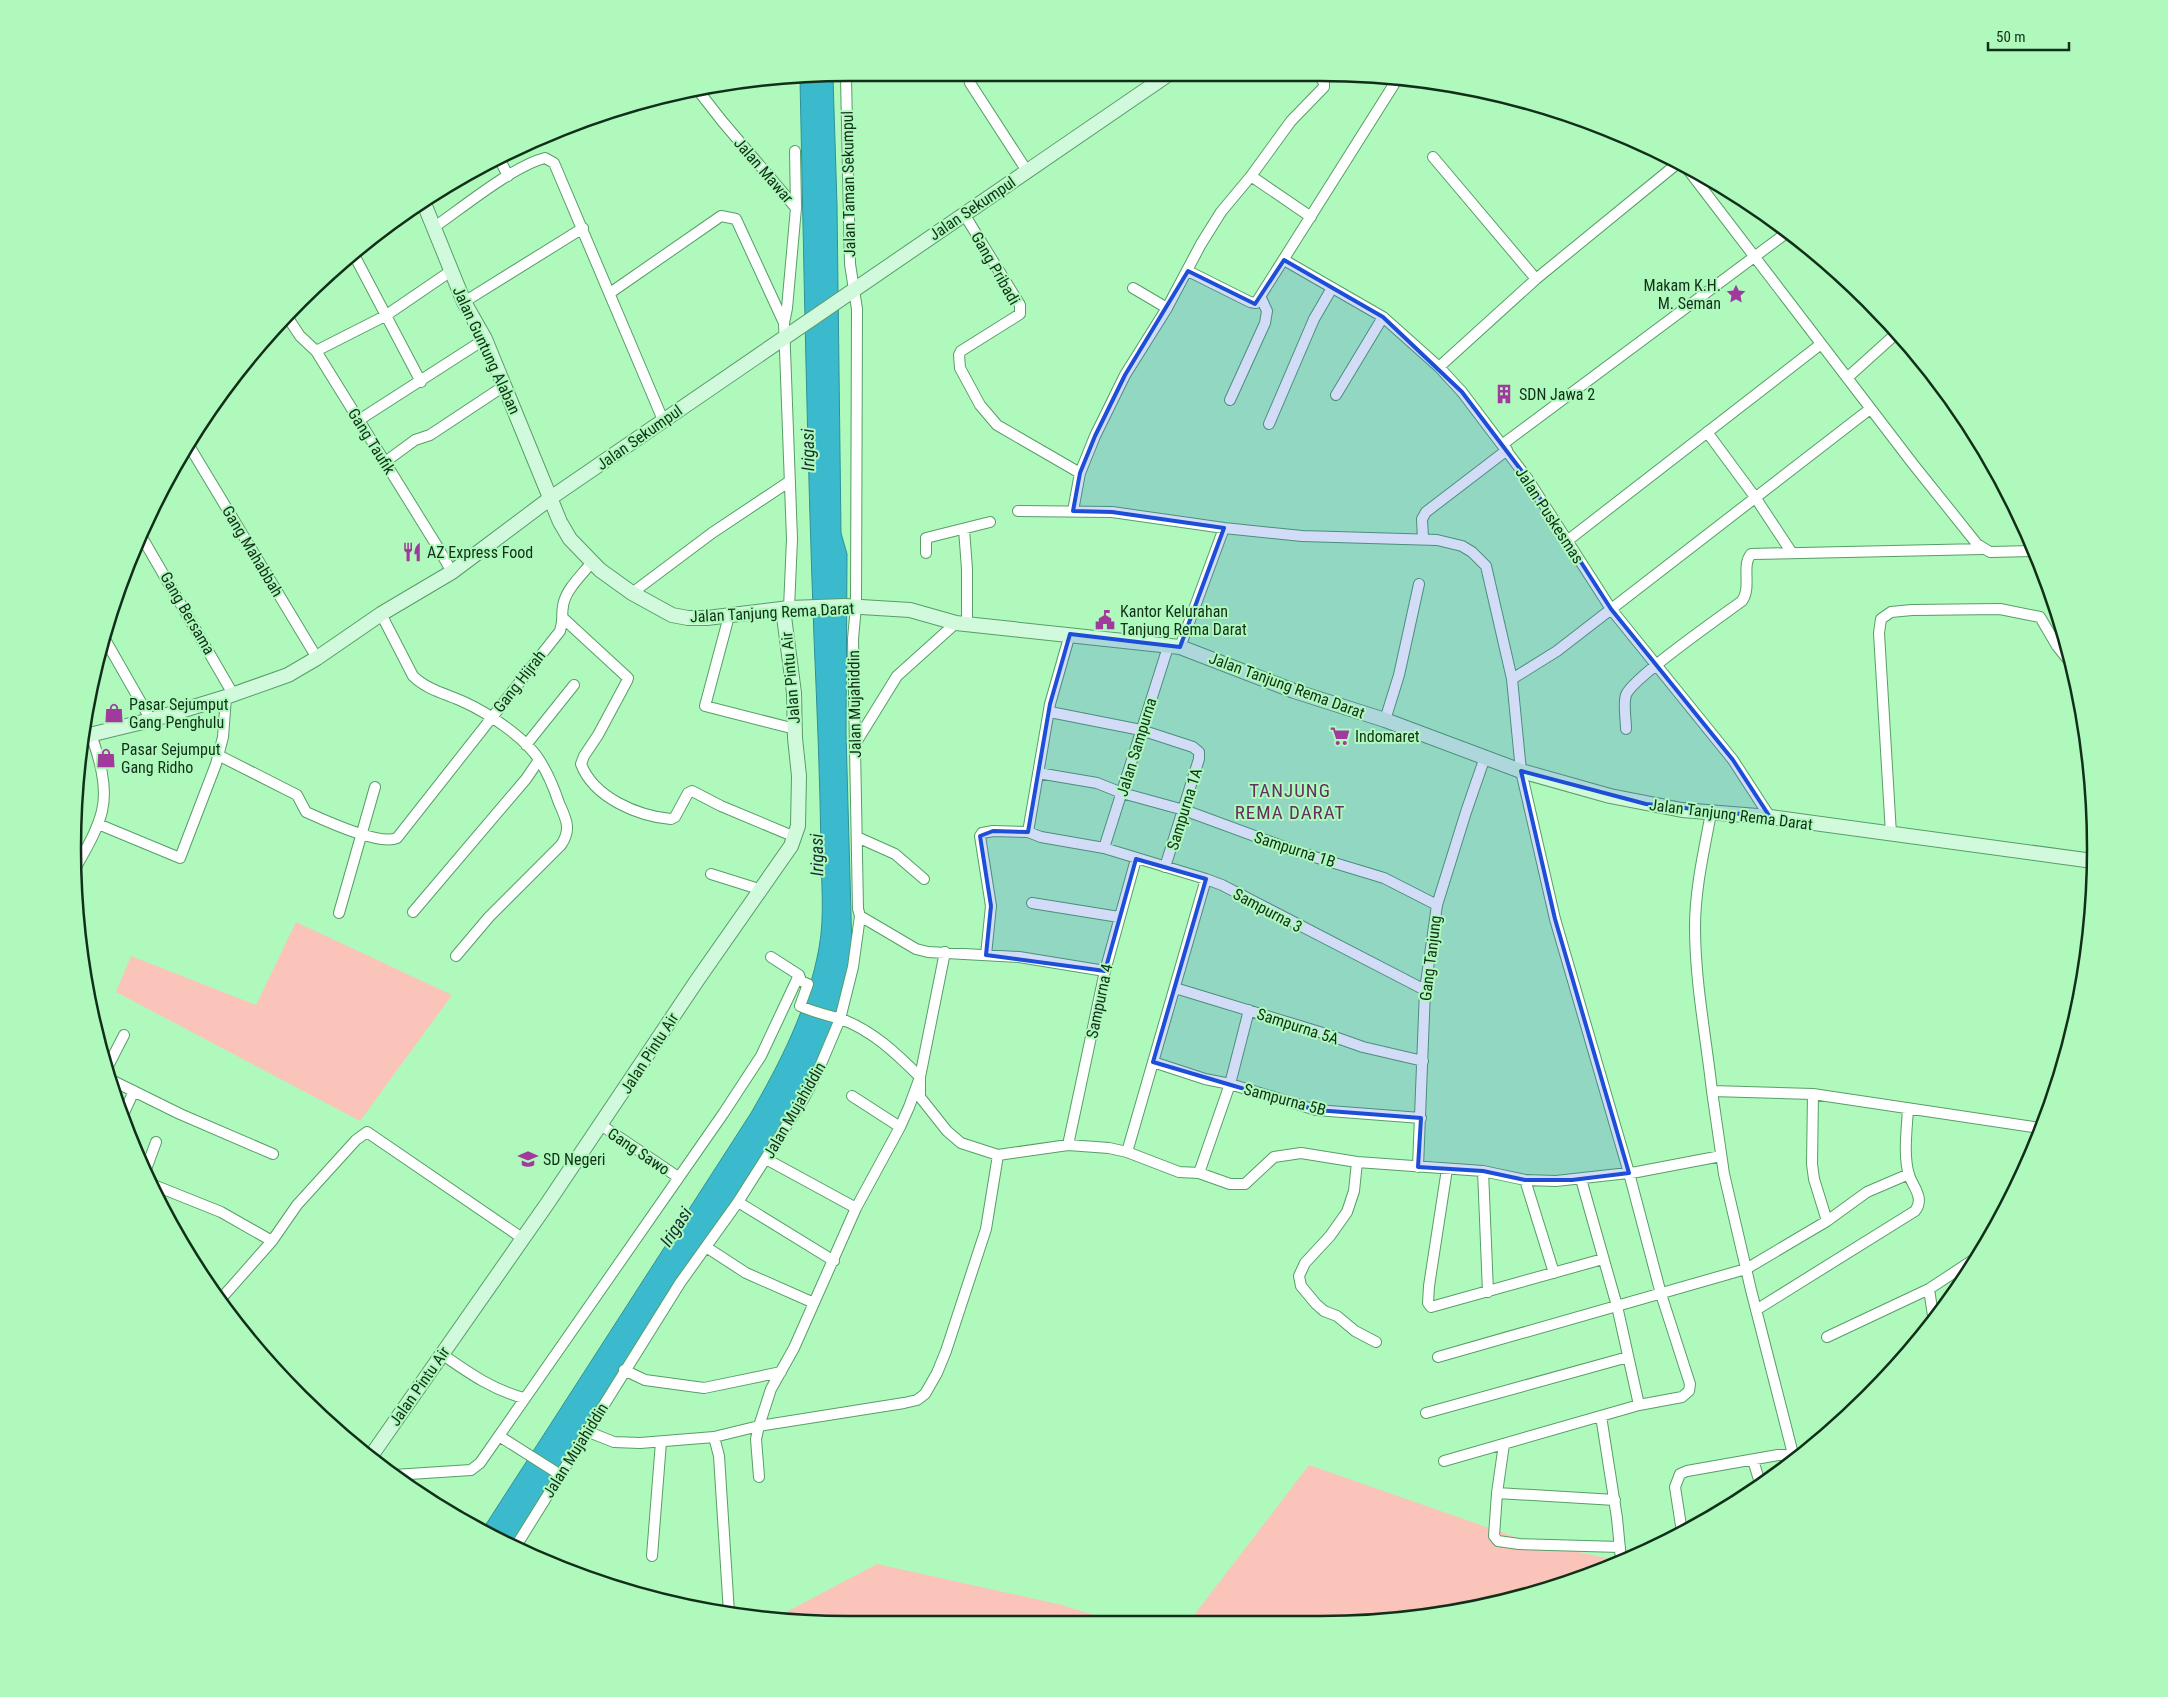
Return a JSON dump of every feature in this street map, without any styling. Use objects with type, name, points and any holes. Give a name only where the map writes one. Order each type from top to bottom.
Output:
[{"type":"street","name":"Jalan Taman Sekumpul","points":[[846,81],[850,264],[857,309],[851,606]]},
{"type":"street","points":[[970,81],[992,120],[1026,171]]},
{"type":"street","name":"Jalan Sekumpul","points":[[90,734],[151,720],[230,696],[288,675],[317,658],[381,614],[452,572],[552,497],[663,420],[784,330],[799,326],[1159,81]]},
{"type":"street","points":[[1073,511],[1080,473],[1095,436],[1125,375],[1167,308],[1201,244],[1221,212],[1251,176],[1291,122],[1324,87],[1323,81]]},
{"type":"street","points":[[1188,271],[1250,302],[1256,303],[1261,298],[1393,85]]},
{"type":"street","name":"Jalan Mawar","points":[[702,95],[796,208],[788,308],[784,330]]},
{"type":"street","points":[[795,151],[796,208]]},
{"type":"street","points":[[1433,157],[1536,279]]},
{"type":"street","points":[[433,228],[534,160],[545,158],[554,163],[663,420]]},
{"type":"street","points":[[502,164],[508,176]]},
{"type":"street","points":[[1439,367],[1536,279],[1673,167]]},
{"type":"street","points":[[1251,176],[1311,218]]},
{"type":"street","points":[[1696,180],[1870,409],[1965,529],[1983,548],[1990,552],[2026,551]]},
{"type":"street","name":"Jalan Guntung Alaban","points":[[426,209],[464,302],[485,339],[552,497]]},
{"type":"street","name":"Gang Pribadi","points":[[964,214],[1020,305],[1021,310],[1020,314],[962,351],[959,355],[960,368],[980,405],[997,425],[1080,473]]},
{"type":"street","points":[[610,293],[721,216],[736,219],[784,330],[792,539],[789,608]]},
{"type":"street","points":[[464,302],[583,228]]},
{"type":"street","points":[[1423,539],[1422,519],[1426,512],[1505,447],[1782,237]]},
{"type":"street","points":[[357,260],[384,316],[421,382]]},
{"type":"street","name":"Jalan Puskesmas","points":[[1284,260],[1383,317],[1439,367],[1462,392],[1505,447],[1610,609],[1733,760],[1770,817]]},
{"type":"street","points":[[316,351],[384,316],[451,271]]},
{"type":"street","points":[[1133,288],[1167,308]]},
{"type":"street","points":[[1269,424],[1314,319],[1332,288]]},
{"type":"street","points":[[1230,400],[1265,323],[1267,311],[1261,298]]},
{"type":"street","points":[[1336,395],[1383,317]]},
{"type":"street","name":"Gang Taufik","points":[[291,322],[300,336],[316,351],[452,572]]},
{"type":"street","points":[[1847,378],[1891,338]]},
{"type":"street","points":[[359,420],[421,382],[485,339]]},
{"type":"street","points":[[1567,541],[1821,344]]},
{"type":"street","points":[[385,462],[416,440],[430,435],[504,386]]},
{"type":"street","points":[[1512,680],[1557,651],[1870,409]]},
{"type":"street","points":[[1707,432],[1755,498],[1792,554]]},
{"type":"street","name":"Gang Mahabbah","points":[[192,451],[317,658]]},
{"type":"street","points":[[632,593],[712,533],[790,481]]},
{"type":"street","name":"Jalan Tanjung Rema Darat","points":[[552,497],[560,522],[570,539],[600,570],[632,593],[672,615],[688,618],[729,616],[789,608],[851,606],[910,610],[962,623],[1174,647],[1294,691],[1385,720],[1521,771],[1566,785],[1646,804],[1711,813],[1770,817],[2087,860]]},
{"type":"street","points":[[1018,511],[1112,512],[1224,528],[1302,536],[1438,540],[1462,546],[1472,552],[1486,566],[1512,680],[1521,771],[1555,919],[1629,1173],[1661,1294],[1690,1387],[1687,1394],[1682,1397],[1639,1405],[1444,1462]]},
{"type":"street","points":[[926,553],[926,538],[990,522]]},
{"type":"street","name":"Jalan Sampurna","points":[[1104,848],[1141,730],[1224,528]]},
{"type":"street","points":[[854,745],[897,676],[962,623],[967,569],[964,529]]},
{"type":"street","name":"Gang Bersama","points":[[145,543],[230,696]]},
{"type":"street","points":[[1626,729],[1625,695],[1656,666],[1742,601],[1747,592],[1748,558],[1751,554],[1983,548]]},
{"type":"street","name":"Gang Hijrah","points":[[381,614],[413,676],[418,681],[428,688],[465,702],[491,717],[560,630],[564,619],[563,607],[567,594],[592,562]]},
{"type":"street","points":[[1385,720],[1399,675],[1419,584]]},
{"type":"street","name":"Jalan Mujahiddin","points":[[519,1541],[556,1472],[586,1431],[680,1282],[738,1202],[804,1098],[818,1071],[853,967],[860,916],[858,909],[854,745],[855,664],[851,606]]},
{"type":"street","name":"Jalan Pintu Air","points":[[374,1451],[601,1125],[698,979],[785,856],[795,837],[798,826],[798,776],[789,608]]},
{"type":"street","points":[[1891,834],[1879,633],[1881,619],[1891,612],[1912,610],[2000,609],[2040,617],[2061,651]]},
{"type":"street","points":[[729,616],[705,706],[794,729]]},
{"type":"street","points":[[564,619],[628,678],[581,764],[583,770],[596,785],[616,801],[637,812],[671,819],[675,817],[689,791],[692,791],[795,837]]},
{"type":"street","points":[[1028,832],[1050,712],[1070,634]]},
{"type":"street","points":[[108,645],[151,720]]},
{"type":"street","points":[[526,744],[574,685]]},
{"type":"street","points":[[98,824],[180,858],[218,755],[230,696]]},
{"type":"street","points":[[1050,712],[1141,730]]},
{"type":"street","points":[[218,755],[297,795],[306,812],[362,834],[388,840],[397,838],[491,717],[526,744],[539,760],[554,789],[568,826],[567,837],[489,917],[456,956]]},
{"type":"street","name":"Sampurna 1A","points":[[1141,730],[1193,747],[1199,752],[1199,760],[1165,867]]},
{"type":"street","points":[[81,857],[98,824],[103,802],[102,772],[89,742]]},
{"type":"street","name":"Gang Tanjung","points":[[1418,1166],[1425,990],[1437,905],[1466,812],[1486,758]]},
{"type":"street","points":[[413,912],[526,779],[539,760]]},
{"type":"street","name":"Sampurna 1B","points":[[1038,773],[1097,783],[1122,793],[1184,810],[1298,852],[1384,878],[1437,905]]},
{"type":"street","points":[[340,913],[376,787]]},
{"type":"street","points":[[1711,813],[1699,876],[1695,925],[1697,974],[1712,1091],[1721,1156],[1746,1269],[1795,1451]]},
{"type":"street","name":"Sampurna 3","points":[[986,955],[991,906],[980,836],[982,833],[993,831],[1028,832],[1041,837],[1104,848],[1222,885],[1425,990]]},
{"type":"street","points":[[857,836],[895,854],[924,879]]},
{"type":"street","name":"Sampurna 4","points":[[1068,1145],[1105,971],[1136,859]]},
{"type":"street","points":[[711,874],[762,890]]},
{"type":"street","points":[[1127,1152],[1206,879]]},
{"type":"street","points":[[1032,903],[1119,917]]},
{"type":"street","points":[[860,916],[916,949],[928,952],[1019,957],[1105,971]]},
{"type":"street","points":[[759,1477],[756,1439],[771,1389],[814,1304],[856,1208],[900,1127],[920,1077],[945,952]]},
{"type":"street","points":[[771,957],[799,976],[801,981],[808,984],[800,1006],[835,1018],[878,1039],[920,1077],[920,1098],[947,1132],[960,1142],[998,1155],[1068,1145],[1109,1148],[1127,1152],[1178,1172],[1199,1173],[1238,1185],[1245,1184],[1251,1180],[1274,1157],[1301,1154],[1357,1162],[1447,1170],[1484,1171],[1525,1180],[1580,1179],[1629,1173],[1721,1156]]},
{"type":"street","points":[[405,1474],[471,1470],[480,1463],[627,1254],[761,1056],[799,976]]},
{"type":"street","name":"Sampurna 5A","points":[[1175,988],[1363,1047],[1423,1061]]},
{"type":"street","points":[[1199,1173],[1230,1084],[1249,1010]]},
{"type":"street","points":[[111,1060],[124,1035]]},
{"type":"street","name":"Sampurna 5B","points":[[1153,1062],[1205,1079],[1230,1084],[1316,1110],[1421,1118]]},
{"type":"street","points":[[118,1084],[180,1114],[273,1154]]},
{"type":"street","points":[[127,1107],[134,1091]]},
{"type":"street","points":[[1712,1091],[1813,1094],[2034,1127]]},
{"type":"street","points":[[1813,1094],[1812,1164],[1814,1179],[1827,1221]]},
{"type":"street","points":[[852,1096],[900,1127]]},
{"type":"street","points":[[1756,1310],[1915,1211],[1920,1202],[1909,1174],[1906,1138],[1908,1108]]},
{"type":"street","name":"Gang Sawo","points":[[601,1125],[678,1177]]},
{"type":"street","points":[[225,1294],[272,1241],[302,1199],[356,1140],[367,1132],[522,1238]]},
{"type":"street","points":[[149,1162],[156,1142]]},
{"type":"street","points":[[586,1431],[614,1442],[661,1442],[714,1437],[759,1426],[917,1400],[925,1394],[937,1373],[946,1351],[986,1229],[998,1155]]},
{"type":"street","points":[[766,1159],[856,1208]]},
{"type":"street","points":[[1357,1162],[1354,1191],[1347,1212],[1330,1236],[1305,1263],[1299,1276],[1301,1286],[1324,1311],[1337,1316],[1355,1331],[1376,1342]]},
{"type":"street","points":[[1447,1170],[1429,1286],[1428,1303],[1431,1307],[1434,1308],[1603,1259]]},
{"type":"street","points":[[1484,1171],[1488,1292]]},
{"type":"street","points":[[1438,1357],[1746,1269],[1827,1221],[1867,1192],[1909,1174]]},
{"type":"street","points":[[1580,1179],[1617,1306],[1639,1405]]},
{"type":"street","points":[[1525,1180],[1554,1273]]},
{"type":"street","points":[[160,1188],[221,1212],[272,1241]]},
{"type":"street","points":[[738,1202],[834,1261]]},
{"type":"street","points":[[706,1247],[746,1273],[814,1304]]},
{"type":"street","points":[[1827,1337],[1929,1289],[1962,1267]]},
{"type":"street","points":[[1929,1289],[1932,1310]]},
{"type":"street","points":[[442,1355],[480,1380],[508,1394],[524,1398]]},
{"type":"street","points":[[1426,1413],[1628,1357]]},
{"type":"street","points":[[624,1370],[645,1380],[704,1388],[781,1372]]},
{"type":"street","points":[[1601,1416],[1615,1500],[1621,1554]]},
{"type":"street","points":[[499,1436],[556,1472]]},
{"type":"street","points":[[714,1437],[719,1456],[729,1606]]},
{"type":"street","points":[[652,1556],[661,1442]]},
{"type":"street","points":[[1504,1444],[1497,1493],[1494,1536],[1498,1541],[1519,1544],[1620,1547]]},
{"type":"street","points":[[1681,1525],[1675,1487],[1680,1474],[1687,1471],[1753,1460],[1787,1457]]},
{"type":"street","points":[[1753,1460],[1758,1477]]},
{"type":"street","points":[[1497,1493],[1615,1500]]},
{"type":"highlighted area","points":[[1284,260],[1383,317],[1462,392],[1527,478],[1611,609],[1733,760],[1770,817],[1646,804],[1521,771],[1555,919],[1629,1173],[1572,1180],[1525,1180],[1483,1171],[1418,1167],[1421,1118],[1316,1110],[1153,1062],[1206,879],[1136,859],[1105,971],[986,955],[991,906],[980,836],[993,831],[1028,832],[1050,704],[1070,634],[1180,647],[1224,528],[1112,512],[1073,511],[1080,473],[1095,436],[1125,375],[1188,271],[1255,304]]},
{"type":"shaded area","points":[[296,922],[452,995],[360,1121],[116,992],[131,956],[256,1005]]},
{"type":"shaded area","points":[[1309,1465],[1518,1538],[1608,1559],[1518,1590],[1420,1609],[1320,1616],[1193,1616]]},
{"type":"shaded area","points":[[877,1564],[1062,1605],[1097,1616],[848,1616],[798,1614],[788,1613],[788,1611]]},
{"type":"water","name":"Irigasi","points":[[833,82],[837,205],[841,533],[847,554],[846,733],[852,951],[840,1008],[810,1080],[724,1218],[516,1540],[486,1524],[751,1113],[773,1074],[792,1034],[801,1013],[814,970],[821,936],[822,898],[800,83]]},
{"type":"place","name":"Makam K.H. M. Seman","points":[[1736,294]]},
{"type":"place","name":"SDN Jawa 2","points":[[1504,394]]},
{"type":"place","name":"AZ Express Food","points":[[412,552]]},
{"type":"place","name":"Kantor Kelurahan Tanjung Rema Darat","points":[[1105,620]]},
{"type":"place","name":"Pasar Sejumput Gang Penghulu","points":[[114,713]]},
{"type":"place","name":"Indomaret","points":[[1340,736]]},
{"type":"place","name":"Pasar Sejumput Gang Ridho","points":[[106,758]]},
{"type":"place","name":"SD Negeri","points":[[528,1159]]},
{"type":"district","name":"TANJUNG REMA DARAT","points":[[1290,801]]}]
